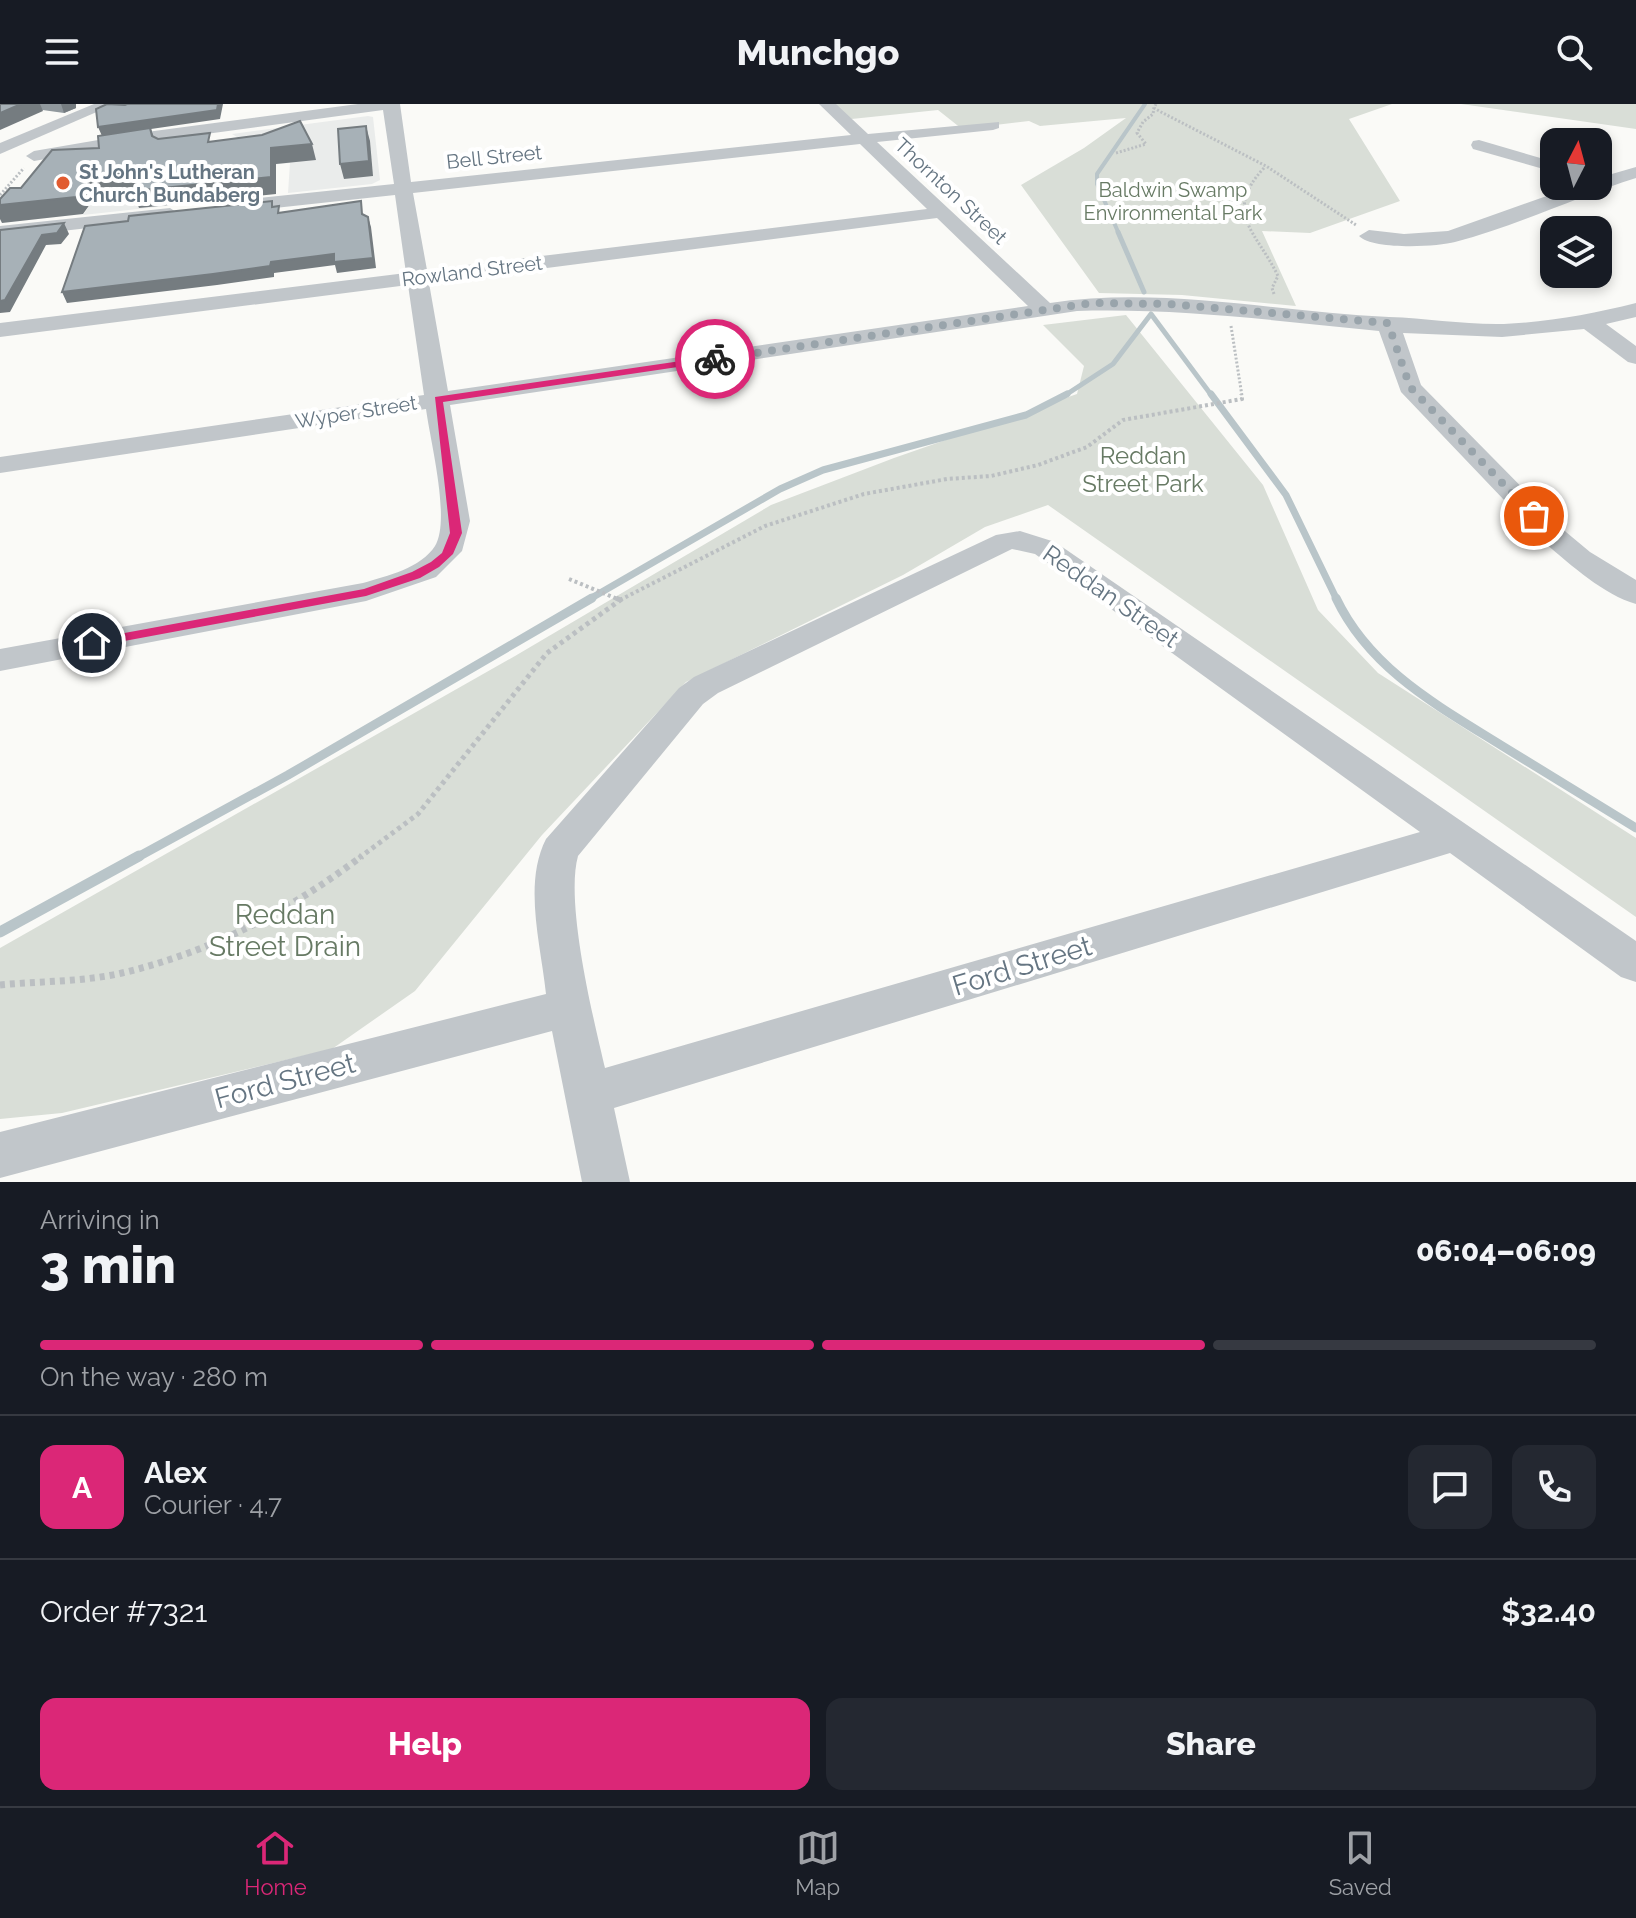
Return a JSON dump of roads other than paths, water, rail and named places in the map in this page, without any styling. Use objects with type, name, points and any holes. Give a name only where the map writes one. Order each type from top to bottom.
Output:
[{"type":"street","points":[[0,149],[107,104]]},
{"type":"street","points":[[0,149],[21,158],[139,138],[391,104],[456,521],[453,544],[435,565],[416,575],[337,598],[0,660]]},
{"type":"street","name":"Thornton Street","points":[[827,104],[1045,310]]},
{"type":"street","points":[[21,158],[42,136],[68,122]]},
{"type":"street","name":"Bell Street","points":[[217,209],[993,125]]},
{"type":"street","points":[[1479,145],[1540,163]]},
{"type":"street","points":[[1612,179],[1636,172]]},
{"type":"street","points":[[1369,236],[1404,240],[1451,237],[1552,200]]},
{"type":"street","points":[[0,232],[186,212]]},
{"type":"street","name":"Rowland Street","points":[[0,330],[944,212]]},
{"type":"street","name":"Wyper Street","points":[[0,465],[1107,303],[1187,305],[1493,329],[1588,321],[1636,310]]},
{"type":"street","points":[[1588,321],[1636,357]]},
{"type":"street","points":[[1388,323],[1404,375],[1422,402],[1556,538],[1580,558],[1636,594]]},
{"type":"street","name":"Reddan Street","points":[[606,1182],[590,1094],[569,1007],[554,887],[560,850],[691,696],[723,676],[1006,541],[1020,540],[1045,548],[1636,964]]},
{"type":"street","name":"Ford Street","points":[[590,1094],[1454,837]]},
{"type":"street","name":"Ford Street","points":[[0,1155],[569,1007]]},
{"type":"waterway","points":[[1119,234],[1097,184],[1097,174],[1145,104]]},
{"type":"waterway","points":[[1118,232],[1144,292]]},
{"type":"waterway","points":[[1064,396],[1113,364],[1151,314],[1212,396]]},
{"type":"waterway","points":[[588,600],[780,489],[823,470],[1026,415],[1067,394]]},
{"type":"waterway","points":[[1211,394],[1286,495],[1336,598]]},
{"type":"waterway","points":[[136,858],[288,775],[592,598]]},
{"type":"waterway","points":[[1336,598],[1368,646],[1409,684],[1456,717],[1636,828]]},
{"type":"waterway","points":[[0,932],[139,856]]},
{"type":"place","name":"St John's Lutheran Church Bundaberg","points":[[63,183]]},
{"type":"park label","name":"Baldwin Swamp Environmental Park","points":[[1173,202]]},
{"type":"park label","name":"Reddan Street Park","points":[[1143,469]]},
{"type":"park label","name":"Reddan Street Drain","points":[[285,930]]}]
